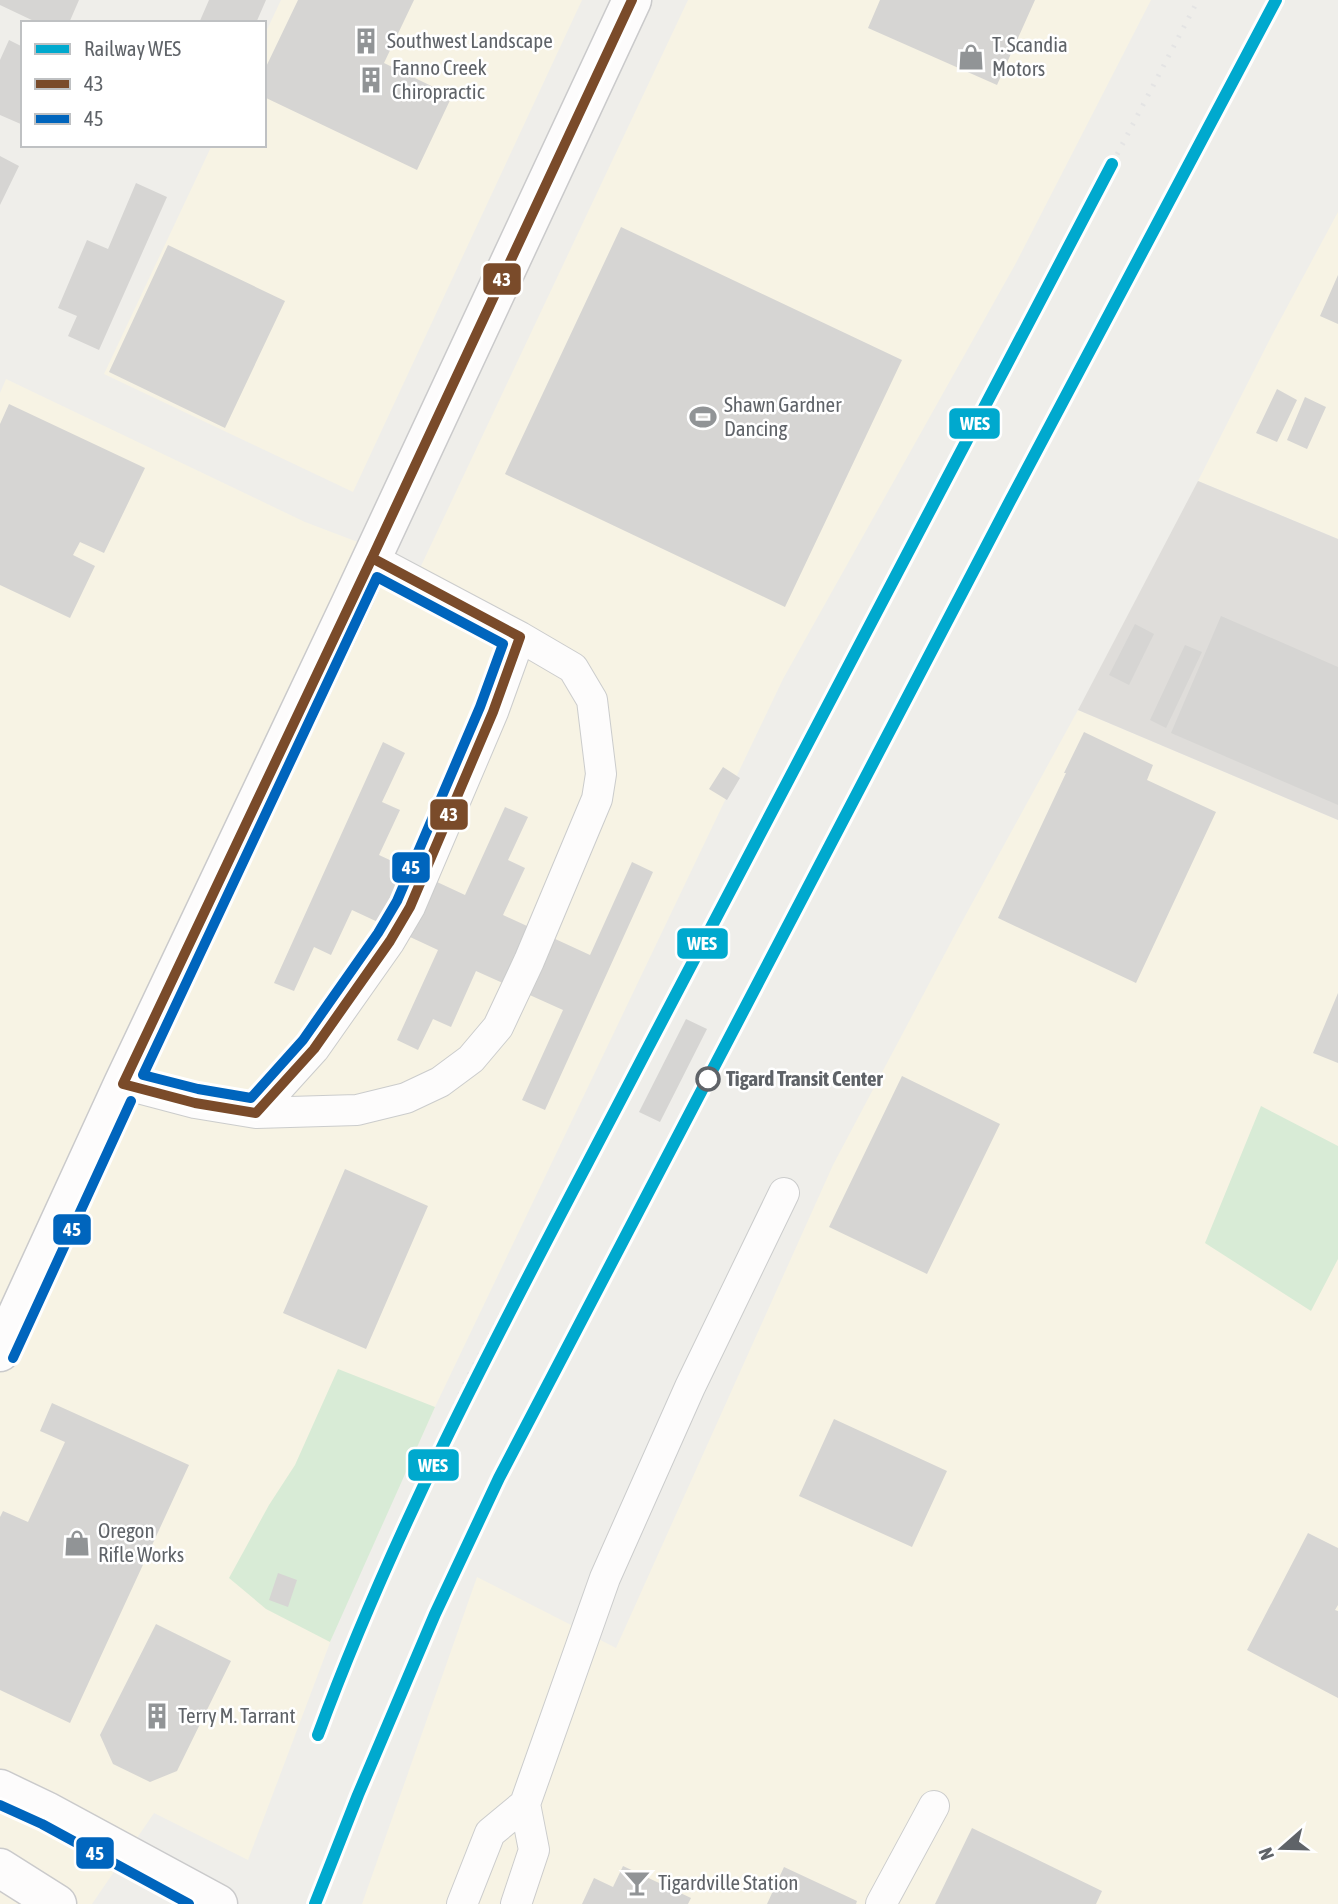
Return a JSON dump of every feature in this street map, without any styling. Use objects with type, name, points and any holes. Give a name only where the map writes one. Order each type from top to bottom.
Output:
[{"type":"street","points":[[0,1352],[632,0]]},
{"type":"street","points":[[0,1790],[48,1812],[218,1904]]},
{"type":"street","points":[[0,1868],[57,1904]]},
{"type":"lane","points":[[123,1084],[195,1102],[256,1113],[357,1110],[406,1098],[440,1082],[471,1059],[498,1027],[529,961],[597,799],[601,774],[592,700],[572,668],[520,637],[371,558]]},
{"type":"lane","points":[[256,1113],[314,1049],[410,908],[493,712],[520,637]]},
{"type":"lane","points":[[516,1904],[534,1850],[525,1804],[605,1578],[690,1387],[784,1194]]},
{"type":"lane","points":[[462,1904],[490,1833],[525,1804]]},
{"type":"lane","points":[[881,1904],[934,1806]]},
{"type":"shaded area","points":[[281,0],[582,0],[353,492],[104,374],[211,147],[266,147],[266,32]]},
{"type":"shaded area","points":[[688,0],[1151,0],[1016,263],[783,679],[435,1407],[337,1624],[248,1860],[154,1813],[92,1904],[0,1904],[0,393],[6,379],[305,522],[421,566]]},
{"type":"shaded area","points":[[1338,212],[1338,539],[1198,481]]},
{"type":"shaded area","points":[[1198,481],[1338,539],[1338,820],[1078,710]]},
{"type":"shaded area","points":[[1078,710],[1338,820],[1338,1904],[362,1904],[477,1577],[616,1648],[833,1165]]},
{"type":"green space","points":[[1261,1106],[1338,1146],[1338,1259],[1311,1311],[1205,1243]]},
{"type":"green space","points":[[338,1369],[435,1407],[330,1642],[266,1609],[229,1578],[269,1505],[295,1465]]},
{"type":"building","points":[[0,0],[79,0],[70,21],[34,21],[0,5]]},
{"type":"building","points":[[209,0],[266,0],[257,21],[200,21]]},
{"type":"building","points":[[298,0],[414,0],[384,63],[452,96],[417,170],[266,98],[266,67]]},
{"type":"building","name":"T. Scandia Motors","points":[[880,0],[1035,0],[997,85],[868,28]]},
{"type":"building","points":[[9,40],[21,46],[21,124],[0,115],[0,60]]},
{"type":"building","points":[[0,156],[19,166],[0,205]]},
{"type":"building","points":[[136,183],[167,197],[99,350],[68,336],[77,316],[58,308],[87,240],[108,249]]},
{"type":"building","name":"Shawn Gardner Dancing","points":[[621,227],[902,360],[785,607],[505,474]]},
{"type":"building","points":[[168,245],[285,301],[225,428],[109,372]]},
{"type":"building","points":[[1338,275],[1338,324],[1320,316]]},
{"type":"building","points":[[1277,389],[1297,400],[1277,442],[1256,433]]},
{"type":"building","points":[[1305,397],[1326,407],[1307,449],[1287,440]]},
{"type":"building","points":[[9,404],[145,468],[104,553],[80,542],[73,555],[95,566],[70,618],[0,585],[0,424]]},
{"type":"building","points":[[1221,616],[1338,667],[1338,805],[1171,733]]},
{"type":"building","points":[[1135,624],[1154,634],[1129,685],[1109,675]]},
{"type":"building","points":[[1185,645],[1202,652],[1166,728],[1150,720]]},
{"type":"building","points":[[1084,732],[1153,765],[1147,780],[1216,812],[1136,983],[998,918]]},
{"type":"building","points":[[383,742],[405,753],[382,802],[400,810],[379,855],[465,895],[505,807],[528,817],[508,860],[525,868],[503,915],[590,955],[632,862],[653,872],[545,1110],[522,1100],[563,1010],[476,971],[451,1027],[433,1019],[418,1050],[397,1040],[438,950],[352,910],[331,955],[314,947],[294,991],[274,983]]},
{"type":"building","points":[[723,767],[740,778],[727,800],[709,789]]},
{"type":"building","points":[[1338,993],[1338,1063],[1313,1053]]},
{"type":"building","points":[[686,1019],[707,1029],[660,1122],[639,1112]]},
{"type":"building","points":[[902,1076],[1000,1124],[927,1274],[829,1227]]},
{"type":"building","points":[[345,1169],[428,1206],[366,1349],[283,1313]]},
{"type":"building","name":"Oregon Rifle Works","points":[[52,1403],[189,1465],[70,1723],[0,1690],[0,1517],[3,1511],[28,1522],[65,1442],[40,1431]]},
{"type":"building","points":[[834,1419],[947,1471],[912,1547],[799,1496]]},
{"type":"building","points":[[1308,1533],[1338,1548],[1338,1605],[1335,1610],[1338,1611],[1338,1698],[1247,1650]]},
{"type":"building","points":[[278,1573],[297,1580],[288,1607],[269,1600]]},
{"type":"building","name":"Terry M. Tarrant","points":[[156,1624],[231,1661],[177,1771],[150,1782],[113,1764],[100,1735]]},
{"type":"building","points":[[972,1828],[1102,1891],[1096,1904],[935,1904]]},
{"type":"building","name":"Tigardville Station","points":[[623,1866],[691,1898],[688,1904],[582,1904],[594,1878],[613,1887]]},
{"type":"building","points":[[784,1867],[857,1901],[856,1904],[767,1904]]},
{"type":"railway","points":[[1112,164],[1198,0]]},
{"type":"railway","points":[[378,1587],[467,1379],[872,616]]},
{"type":"rail line","name":"WES","points":[[315,1904],[435,1614],[499,1478],[1010,501],[1276,0]]},
{"type":"rail line","name":"WES","points":[[318,1735],[389,1561],[470,1391],[1112,164]]},
{"type":"transit line","name":"43","points":[[372,558],[632,0]]},
{"type":"transit line","name":"43","points":[[372,558],[520,637],[493,712],[410,907],[390,941],[314,1049],[256,1113],[195,1103],[123,1084],[372,558]]},
{"type":"transit line","name":"45","points":[[377,577],[503,644],[480,707],[397,901],[378,933],[303,1040],[251,1098],[198,1089],[143,1075],[377,577]]},
{"type":"transit line","name":"45","points":[[13,1358],[131,1101]]},
{"type":"transit line","name":"45","points":[[0,1805],[42,1824],[189,1904]]},
{"type":"place","name":"Southwest Landscape","points":[[366,41]]},
{"type":"place","name":"T. Scandia Motors","points":[[971,57]]},
{"type":"place","name":"Fanno Creek Chiropractic","points":[[371,80]]},
{"type":"place","name":"Shawn Gardner Dancing","points":[[703,417]]},
{"type":"place","name":"Tigard Transit Center","points":[[708,1079]]},
{"type":"place","name":"Oregon Rifle Works","points":[[77,1543]]},
{"type":"place","name":"Terry M. Tarrant","points":[[157,1716]]},
{"type":"place","name":"Tigardville Station","points":[[637,1883]]}]
